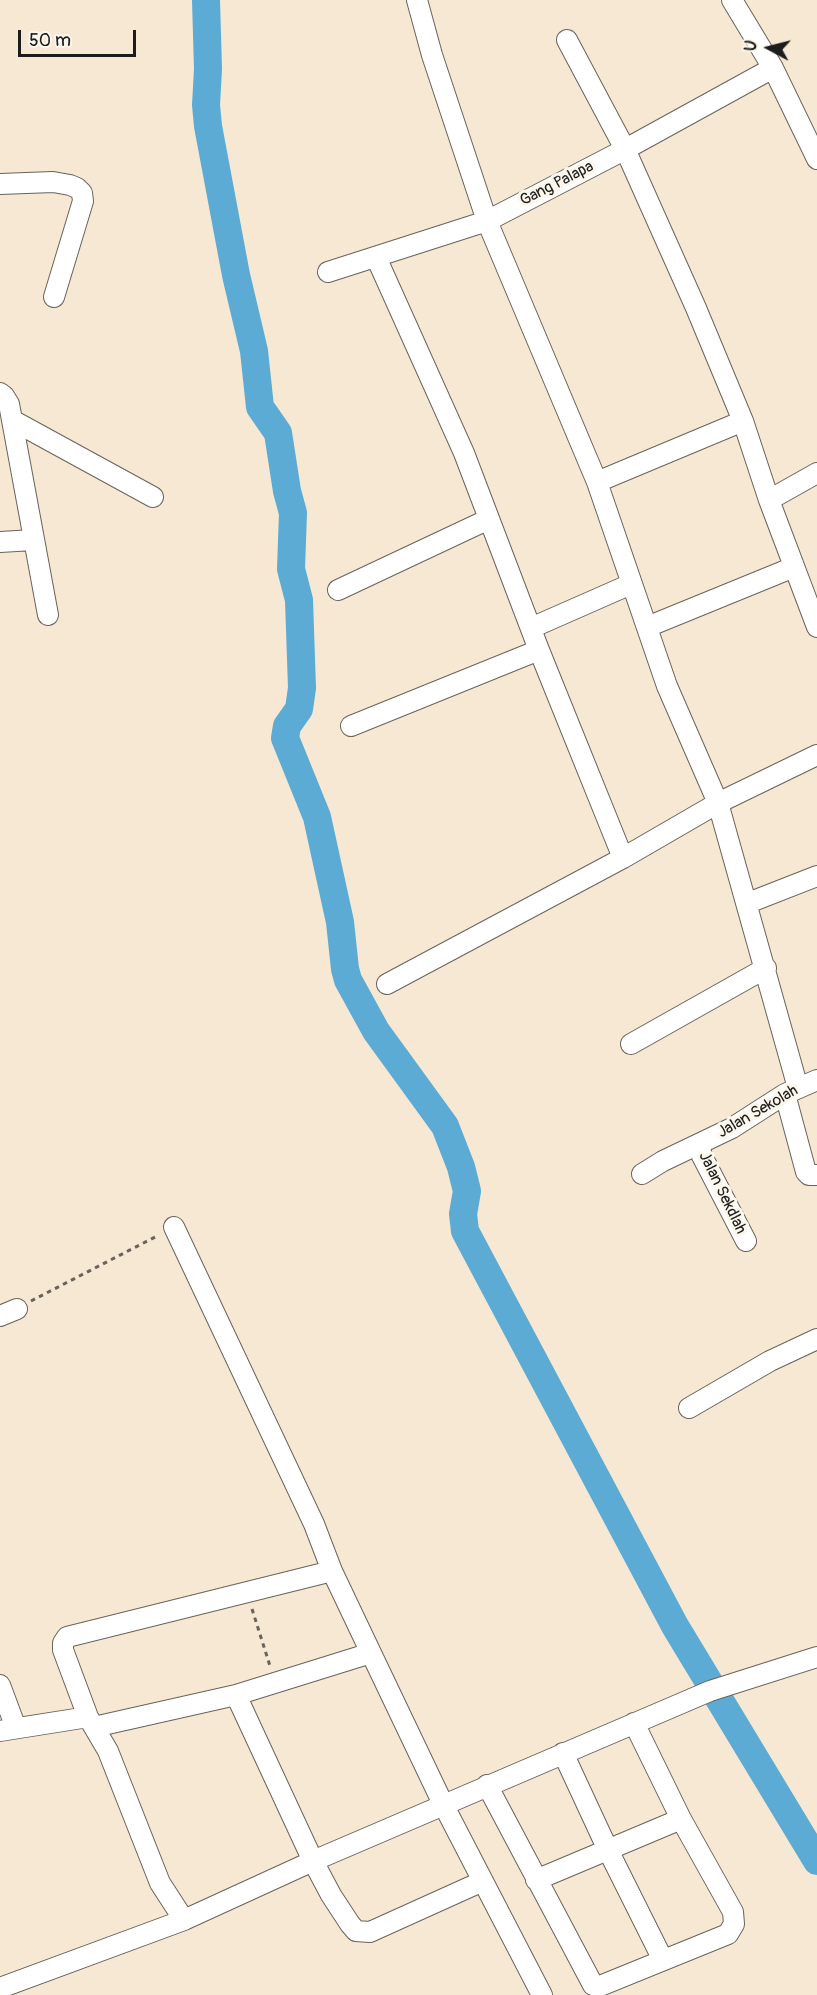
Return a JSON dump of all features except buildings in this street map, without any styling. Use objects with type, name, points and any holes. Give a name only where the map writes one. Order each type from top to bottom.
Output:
[{"type":"street","points":[[417,0],[432,55],[487,221],[597,482],[667,686],[718,802],[766,968],[792,1091],[806,1172],[809,1175],[817,1175]]},
{"type":"street","points":[[732,0],[773,68],[817,159]]},
{"type":"street","points":[[567,40],[625,149],[696,308],[743,422],[769,500],[817,627]]},
{"type":"street","name":"Gang Palapa","points":[[328,272],[487,221],[773,68]]},
{"type":"street","points":[[0,184],[53,182],[70,184],[82,193],[82,201],[54,297]]},
{"type":"street","points":[[376,257],[464,453],[539,650],[623,858]]},
{"type":"street","points":[[0,393],[8,399],[48,615]]},
{"type":"street","points":[[12,420],[153,497]]},
{"type":"street","points":[[597,482],[743,422]]},
{"type":"street","points":[[769,500],[817,472]]},
{"type":"street","points":[[338,590],[489,519]]},
{"type":"street","points":[[0,542],[33,540]]},
{"type":"street","points":[[647,627],[794,567]]},
{"type":"street","points":[[531,628],[631,584]]},
{"type":"street","points":[[351,726],[539,650]]},
{"type":"street","points":[[387,984],[623,858],[718,802],[817,755]]},
{"type":"street","points":[[748,903],[817,876]]},
{"type":"street","points":[[631,1044],[766,968]]},
{"type":"street","name":"Jalan Sekolah","points":[[642,1174],[663,1161],[732,1128],[792,1091],[817,1080]]},
{"type":"street","name":"Jalan Sekdlah","points":[[699,1144],[702,1156],[746,1240]]},
{"type":"street","points":[[174,1227],[314,1524],[332,1571],[370,1653],[443,1804],[542,1995]]},
{"type":"street","points":[[689,1408],[770,1361],[817,1339]]},
{"type":"street","points":[[184,1920],[160,1883],[108,1751],[91,1722],[63,1650],[63,1643],[67,1637],[332,1571]]},
{"type":"street","points":[[0,1685],[8,1729],[91,1722],[236,1695],[370,1653]]},
{"type":"street","points":[[0,1988],[184,1920],[443,1804],[695,1698],[817,1657]]},
{"type":"street","points":[[236,1695],[313,1861],[356,1931],[370,1932],[483,1881]]},
{"type":"street","points":[[487,1785],[593,1985],[600,1986],[728,1934],[734,1924],[733,1912],[681,1819],[634,1723]]},
{"type":"street","points":[[563,1753],[663,1960]]},
{"type":"street","points":[[536,1880],[681,1819]]},
{"type":"path","points":[[8,1313],[174,1227]]},
{"type":"path","points":[[246,1592],[275,1682]]},
{"type":"waterway","points":[[206,0],[208,126],[236,275],[254,351],[260,407],[278,433],[287,491],[293,513],[291,569],[299,600],[302,688],[299,709],[287,726],[285,738],[317,817],[340,922],[348,980],[376,1031],[445,1126],[461,1167],[467,1191],[463,1214],[465,1231],[675,1626],[817,1861]]}]
